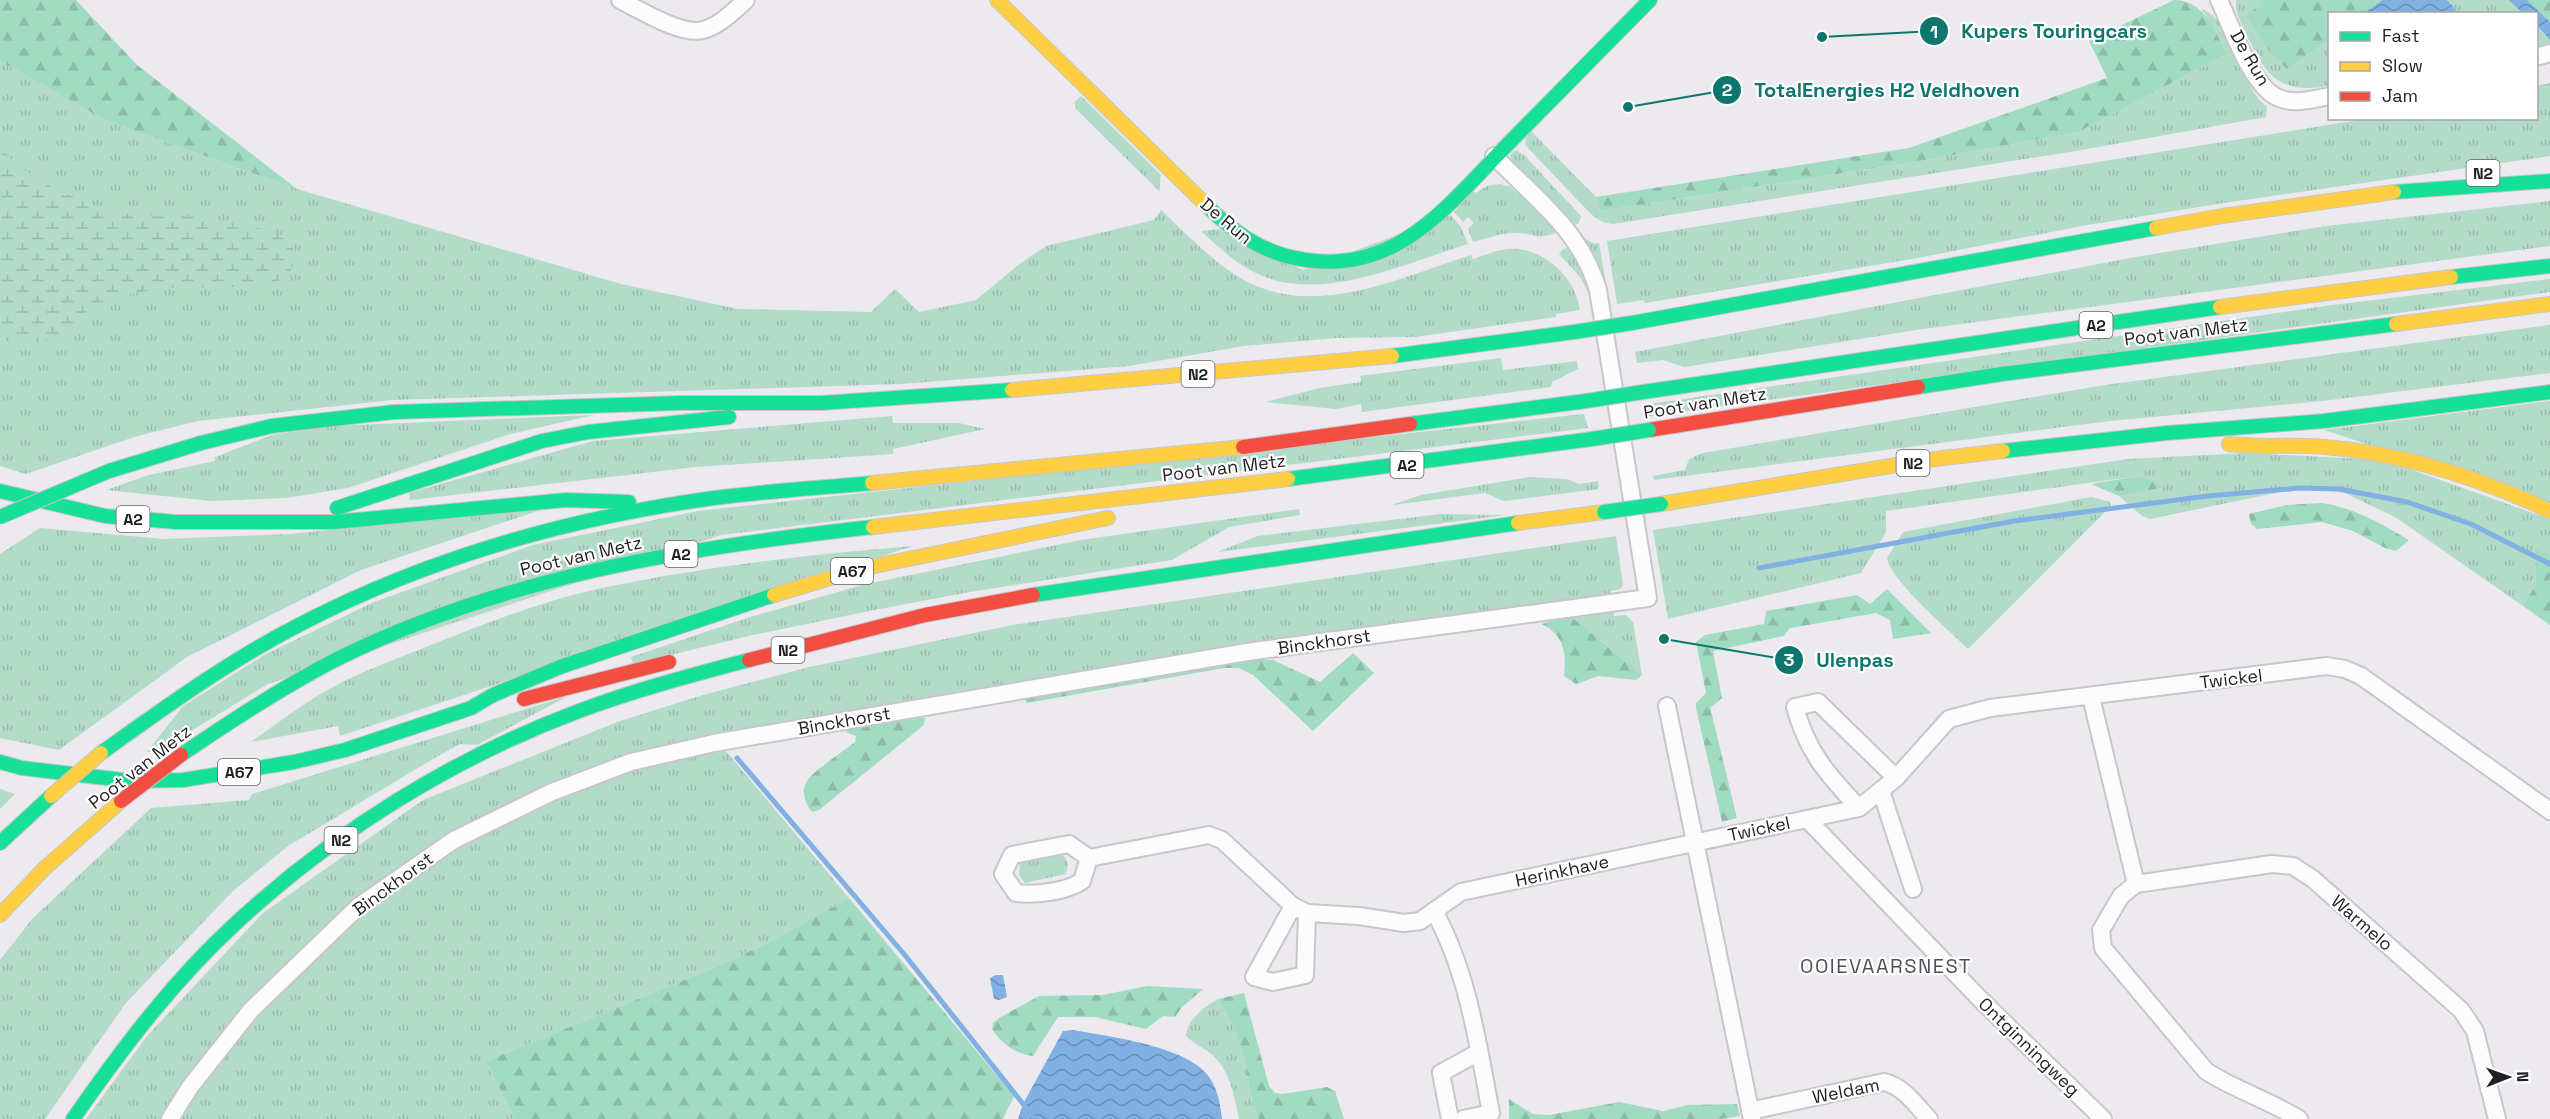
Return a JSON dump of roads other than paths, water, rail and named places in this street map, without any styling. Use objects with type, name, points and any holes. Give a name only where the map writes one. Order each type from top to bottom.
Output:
[{"type":"main road","name":"De Run","points":[[997,0],[1211,210],[1246,240],[1280,256],[1324,264],[1357,262],[1374,257],[1410,239],[1428,224],[1650,0]]},
{"type":"main road","name":"N2","points":[[2416,189],[2495,170]]},
{"type":"main road","name":"N2","points":[[0,517],[109,471],[201,443],[272,426],[394,412],[680,403],[821,403],[1087,384],[1358,360],[1632,323],[2222,216],[2416,189],[2550,181]]},
{"type":"main road","name":"Poot van Metz","points":[[0,843],[101,753],[240,658],[302,623],[370,592],[428,567],[517,538],[673,504],[716,498],[1195,453],[1586,401],[1916,351],[2331,293],[2550,266]]},
{"type":"main road","name":"Poot van Metz","points":[[0,915],[45,868],[121,801],[181,755],[268,698],[316,670],[462,607],[600,567],[744,544],[1222,486],[1357,472],[1592,439],[2002,375],[2550,304]]},
{"type":"main road","name":"N2","points":[[73,1119],[141,1026],[197,961],[252,909],[307,863],[385,809],[441,775],[513,738],[576,711],[639,690],[885,624],[974,605],[1094,585],[1661,504],[1928,460],[2167,433],[2324,421],[2550,392]]},
{"type":"main road","name":"N2","points":[[269,521],[368,500],[513,448],[546,440],[592,433],[681,425],[821,403]]},
{"type":"main road","name":"N2","points":[[2167,433],[2241,446],[2324,447],[2385,454],[2451,470],[2550,512]]},
{"type":"main road","points":[[1161,508],[1222,486]]},
{"type":"main road","name":"A2","points":[[0,491],[68,508],[142,520],[176,522],[335,522],[566,500],[673,504]]},
{"type":"main road","name":"A67","points":[[0,762],[22,768],[131,781],[183,780],[243,772],[345,750],[471,708],[493,695],[560,667],[802,585],[939,552],[1127,515]]},
{"type":"main road","points":[[734,650],[885,624]]},
{"type":"main road","name":"A67","points":[[471,708],[498,706],[687,657]]},
{"type":"street","points":[[620,0],[670,26],[703,30],[731,14],[746,0]]},
{"type":"street","name":"De Run","points":[[2219,0],[2250,64],[2260,82],[2270,93],[2279,99],[2295,101],[2328,96]]},
{"type":"street","name":"Binckhorst","points":[[170,1119],[190,1087],[250,1011],[359,906],[454,840],[552,792],[631,762],[725,741],[1235,654],[1647,597],[1600,304],[1591,265],[1572,235],[1494,156]]},
{"type":"street","name":"Twickel","points":[[1695,842],[1859,808],[1896,778],[1948,719],[1990,708],[2327,666],[2345,669],[2361,676],[2550,811]]},
{"type":"street","points":[[2091,697],[2136,884],[2121,896],[2101,930],[2103,948],[2206,1071],[2226,1084],[2282,1108],[2299,1119]]},
{"type":"street","points":[[1859,808],[1827,775],[1802,734],[1796,707],[1818,702],[1896,778]]},
{"type":"street","points":[[1667,706],[1751,1115]]},
{"type":"street","points":[[1881,790],[1913,889]]},
{"type":"street","name":"Ontginningweg","points":[[1807,819],[1981,1000],[2103,1119]]},
{"type":"street","name":"Herinkhave","points":[[1089,858],[1209,835],[1222,840],[1300,909],[1404,923],[1420,921],[1461,892],[1695,842]]},
{"type":"street","points":[[1069,844],[1089,858],[1082,881],[1074,886],[1026,894],[1016,893],[1004,874],[1012,855],[1069,844]]},
{"type":"street","name":"Warmelo","points":[[2136,884],[2272,864],[2293,866],[2313,879],[2461,1010],[2475,1031],[2497,1119]]},
{"type":"street","points":[[1434,911],[1448,935],[1457,963],[1491,1113],[1463,1119]]},
{"type":"street","points":[[1450,1119],[1441,1074],[1479,1052]]},
{"type":"street","name":"Weldam","points":[[1751,1115],[1884,1082],[1894,1084],[1929,1119]]},
{"type":"water","points":[[2382,0],[2447,0],[2458,12],[2365,12]]},
{"type":"water","points":[[2508,0],[2527,0],[2550,22],[2550,40],[2538,27],[2538,12],[2522,12]]},
{"type":"water","points":[[1003,975],[1007,997],[999,1000],[994,999],[990,978]]},
{"type":"water","points":[[1073,1030],[1162,1049],[1194,1063],[1205,1072],[1215,1088],[1222,1119],[1018,1119],[1023,1104],[1063,1031]]},
{"type":"waterway","points":[[1759,568],[2014,521],[2208,496],[2299,488],[2339,489],[2407,502],[2471,524],[2550,564]]},
{"type":"waterway","points":[[737,758],[904,954],[1035,1119]]},
{"type":"place","name":"Kupers Touringcars","points":[[1822,37]]},
{"type":"place","name":"TotalEnergies H2 Veldhoven","points":[[1628,107]]},
{"type":"place","name":"Ulenpas","points":[[1664,639]]},
{"type":"district","name":"OOIEVAARSNEST","points":[[1886,966]]}]
